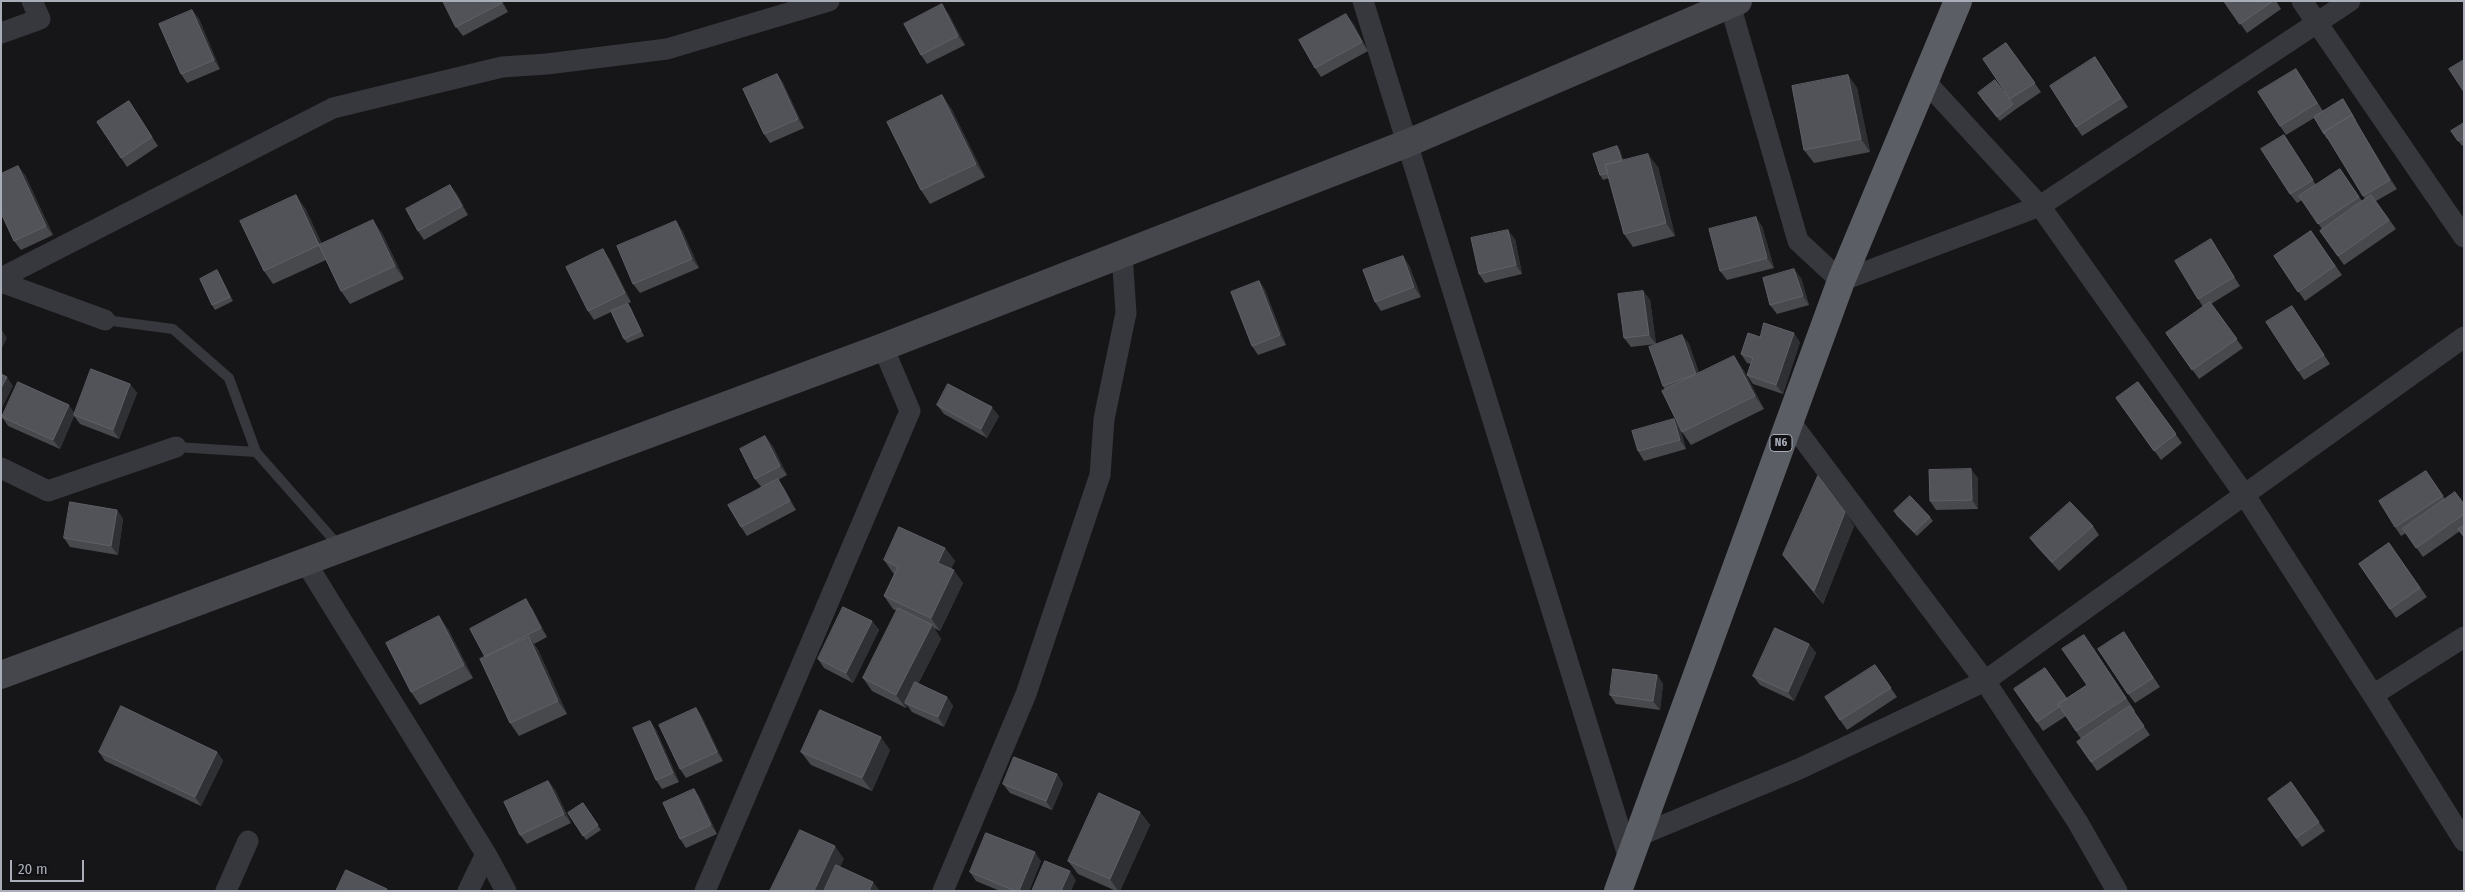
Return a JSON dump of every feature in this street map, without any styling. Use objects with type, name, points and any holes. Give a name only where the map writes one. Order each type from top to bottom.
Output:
[{"type":"highway","name":"N6","points":[[1618,891],[1841,281],[1958,1]]},
{"type":"main road","points":[[1,675],[883,348],[1408,143],[1732,3]]},
{"type":"street","points":[[1,33],[40,19],[32,1]]},
{"type":"street","points":[[1,278],[333,108],[502,66],[547,64],[667,48],[829,1]]},
{"type":"street","points":[[1364,1],[1634,847],[1985,681],[2464,337]]},
{"type":"street","points":[[2302,1],[2464,237]]},
{"type":"street","points":[[1732,3],[1798,241],[1841,281],[2040,206],[2350,1]]},
{"type":"street","points":[[1924,80],[2040,206],[2244,494],[2464,841]]},
{"type":"street","points":[[943,891],[1026,694],[1100,475],[1104,419],[1126,313],[1122,254]]},
{"type":"street","points":[[1,282],[105,320]]},
{"type":"street","points":[[705,891],[910,411],[883,348]]},
{"type":"street","points":[[1789,420],[1985,681],[2077,821],[2117,891]]},
{"type":"street","points":[[1,468],[48,491],[176,447]]},
{"type":"street","points":[[306,563],[486,854],[506,891]]},
{"type":"street","points":[[2373,695],[2464,636]]},
{"type":"street","points":[[226,891],[248,841]]},
{"type":"street","points":[[468,891],[486,854]]},
{"type":"lane","points":[[105,320],[173,329],[229,378],[256,452],[342,550]]},
{"type":"lane","points":[[176,447],[256,452]]},
{"type":"building","points":[[443,1],[501,1],[502,3],[456,27]]},
{"type":"building","points":[[2224,1],[2273,1],[2240,24]]},
{"type":"building","points":[[942,4],[958,36],[921,55],[904,24]]},
{"type":"building","points":[[192,10],[214,60],[181,74],[159,24]]},
{"type":"building","points":[[1346,14],[1362,42],[1315,68],[1299,40]]},
{"type":"building","points":[[2006,43],[2035,83],[2010,99],[1983,59]]},
{"type":"building","points":[[2095,57],[2121,98],[2076,127],[2050,86]]},
{"type":"building","points":[[2464,60],[2464,92],[2449,69]]},
{"type":"building","points":[[2296,69],[2317,103],[2280,126],[2258,92]]},
{"type":"building","points":[[777,74],[798,119],[764,134],[743,89]]},
{"type":"building","points":[[1848,75],[1861,139],[1804,150],[1792,86]]},
{"type":"building","points":[[1995,80],[2013,104],[1997,117],[1978,93]]},
{"type":"building","points":[[942,95],[976,164],[921,190],[887,122]]},
{"type":"building","points":[[2343,99],[2353,116],[2324,132],[2324,134],[2314,117]]},
{"type":"building","points":[[129,101],[152,137],[121,158],[97,122]]},
{"type":"building","points":[[2352,115],[2390,180],[2363,196],[2324,132]]},
{"type":"building","points":[[2464,123],[2464,138],[2458,141],[2451,131]]},
{"type":"building","points":[[2284,135],[2313,180],[2290,194],[2261,149]]},
{"type":"building","points":[[1617,146],[1622,161],[1605,165],[1608,173],[1600,175],[1593,154]]},
{"type":"building","points":[[1648,154],[1666,223],[1624,234],[1605,165]]},
{"type":"building","points":[[18,166],[46,226],[14,241],[1,213],[1,174]]},
{"type":"building","points":[[2340,169],[2359,197],[2318,224],[2299,196]]},
{"type":"building","points":[[450,185],[462,206],[418,231],[406,209]]},
{"type":"building","points":[[296,195],[319,245],[264,271],[240,221]]},
{"type":"building","points":[[2371,195],[2389,220],[2338,256],[2320,231]]},
{"type":"building","points":[[1756,217],[1767,258],[1720,271],[1709,229]]},
{"type":"building","points":[[373,220],[395,266],[341,291],[319,245]]},
{"type":"building","points":[[676,221],[692,259],[633,284],[617,246]]},
{"type":"building","points":[[1508,230],[1516,265],[1479,274],[1471,238]]},
{"type":"building","points":[[2311,231],[2335,266],[2298,292],[2274,256]]},
{"type":"building","points":[[2211,239],[2234,277],[2198,299],[2175,261]]},
{"type":"building","points":[[603,249],[625,293],[588,311],[566,267]]},
{"type":"building","points":[[1403,256],[1414,287],[1375,302],[1363,270]]},
{"type":"building","points":[[1794,269],[1803,296],[1770,305],[1763,278]]},
{"type":"building","points":[[217,270],[230,297],[212,305],[200,279]]},
{"type":"building","points":[[1259,281],[1280,335],[1252,346],[1231,292]]},
{"type":"building","points":[[1643,291],[1649,335],[1624,338],[1618,294]]},
{"type":"building","points":[[2210,302],[2237,339],[2192,370],[2166,333]]},
{"type":"building","points":[[628,304],[641,331],[624,339],[611,311]]},
{"type":"building","points":[[2292,306],[2324,355],[2298,371],[2266,322]]},
{"type":"building","points":[[1764,323],[1794,333],[1776,385],[1747,375],[1753,358],[1741,354],[1748,333],[1760,337]]},
{"type":"building","points":[[1682,335],[1696,374],[1663,386],[1649,347]]},
{"type":"building","points":[[1734,356],[1755,396],[1682,432],[1662,391]]},
{"type":"building","points":[[91,369],[130,384],[113,430],[74,415]]},
{"type":"building","points":[[1,374],[7,377],[1,388]]},
{"type":"building","points":[[18,382],[69,405],[53,440],[2,417]]},
{"type":"building","points":[[2138,382],[2176,434],[2154,451],[2116,398]]},
{"type":"building","points":[[948,384],[992,407],[981,429],[937,405]]},
{"type":"building","points":[[1674,419],[1680,440],[1638,451],[1632,431]]},
{"type":"building","points":[[765,436],[780,466],[755,479],[740,449]]},
{"type":"building","points":[[1971,469],[1972,500],[1930,501],[1929,470]]},
{"type":"building","points":[[2426,471],[2443,496],[2395,527],[2379,501]]},
{"type":"building","points":[[1818,476],[1845,512],[1814,591],[1783,555]]},
{"type":"building","points":[[778,479],[790,501],[741,527],[728,505]]},
{"type":"building","points":[[2455,492],[2464,504],[2464,514],[2416,548],[2403,529]]},
{"type":"building","points":[[1910,496],[1930,517],[1914,532],[1894,511]]},
{"type":"building","points":[[70,502],[117,510],[111,546],[64,538]]},
{"type":"building","points":[[2070,502],[2093,526],[2052,562],[2030,538]]},
{"type":"building","points":[[2464,526],[2464,537],[2458,529]]},
{"type":"building","points":[[899,527],[945,548],[938,563],[954,570],[931,618],[884,596],[898,567],[884,560]]},
{"type":"building","points":[[2389,543],[2420,588],[2390,609],[2359,564]]},
{"type":"building","points":[[526,599],[541,628],[485,657],[470,629]]},
{"type":"building","points":[[843,607],[872,621],[846,673],[818,659]]},
{"type":"building","points":[[898,608],[932,625],[896,695],[863,678]]},
{"type":"building","points":[[439,616],[464,665],[411,692],[386,643]]},
{"type":"building","points":[[1775,628],[1809,644],[1788,692],[1753,676]]},
{"type":"building","points":[[2124,632],[2153,678],[2128,694],[2098,649]]},
{"type":"building","points":[[2084,635],[2126,698],[2076,731],[2058,704],[2087,685],[2062,649]]},
{"type":"building","points":[[529,637],[558,701],[510,723],[480,659]]},
{"type":"building","points":[[1875,665],[1891,688],[1840,720],[1825,697]]},
{"type":"building","points":[[2045,668],[2067,699],[2058,704],[2059,707],[2037,722],[2014,689]]},
{"type":"building","points":[[1613,669],[1657,675],[1653,701],[1610,695]]},
{"type":"building","points":[[915,682],[947,697],[938,717],[905,703]]},
{"type":"building","points":[[121,706],[217,752],[195,797],[99,752]]},
{"type":"building","points":[[2130,706],[2144,726],[2091,762],[2077,742]]},
{"type":"building","points":[[696,708],[717,752],[680,769],[659,725]]},
{"type":"building","points":[[820,710],[881,737],[862,778],[801,752]]},
{"type":"building","points":[[650,721],[673,773],[656,780],[633,728]]},
{"type":"building","points":[[1014,757],[1057,774],[1046,801],[1003,784]]},
{"type":"building","points":[[548,781],[564,814],[520,835],[504,802]]},
{"type":"building","points":[[2291,782],[2319,822],[2296,838],[2268,799]]},
{"type":"building","points":[[694,789],[711,825],[680,839],[663,803]]},
{"type":"building","points":[[1099,793],[1140,812],[1110,879],[1068,861]]},
{"type":"building","points":[[583,803],[598,825],[583,836],[568,813]]},
{"type":"building","points":[[800,830],[835,846],[814,891],[770,891]]},
{"type":"building","points":[[986,833],[1035,852],[1019,891],[970,872]]},
{"type":"building","points":[[1045,861],[1070,871],[1061,891],[1032,891]]},
{"type":"building","points":[[836,865],[873,882],[869,891],[824,891]]},
{"type":"building","points":[[346,870],[387,889],[386,891],[336,891]]}]
